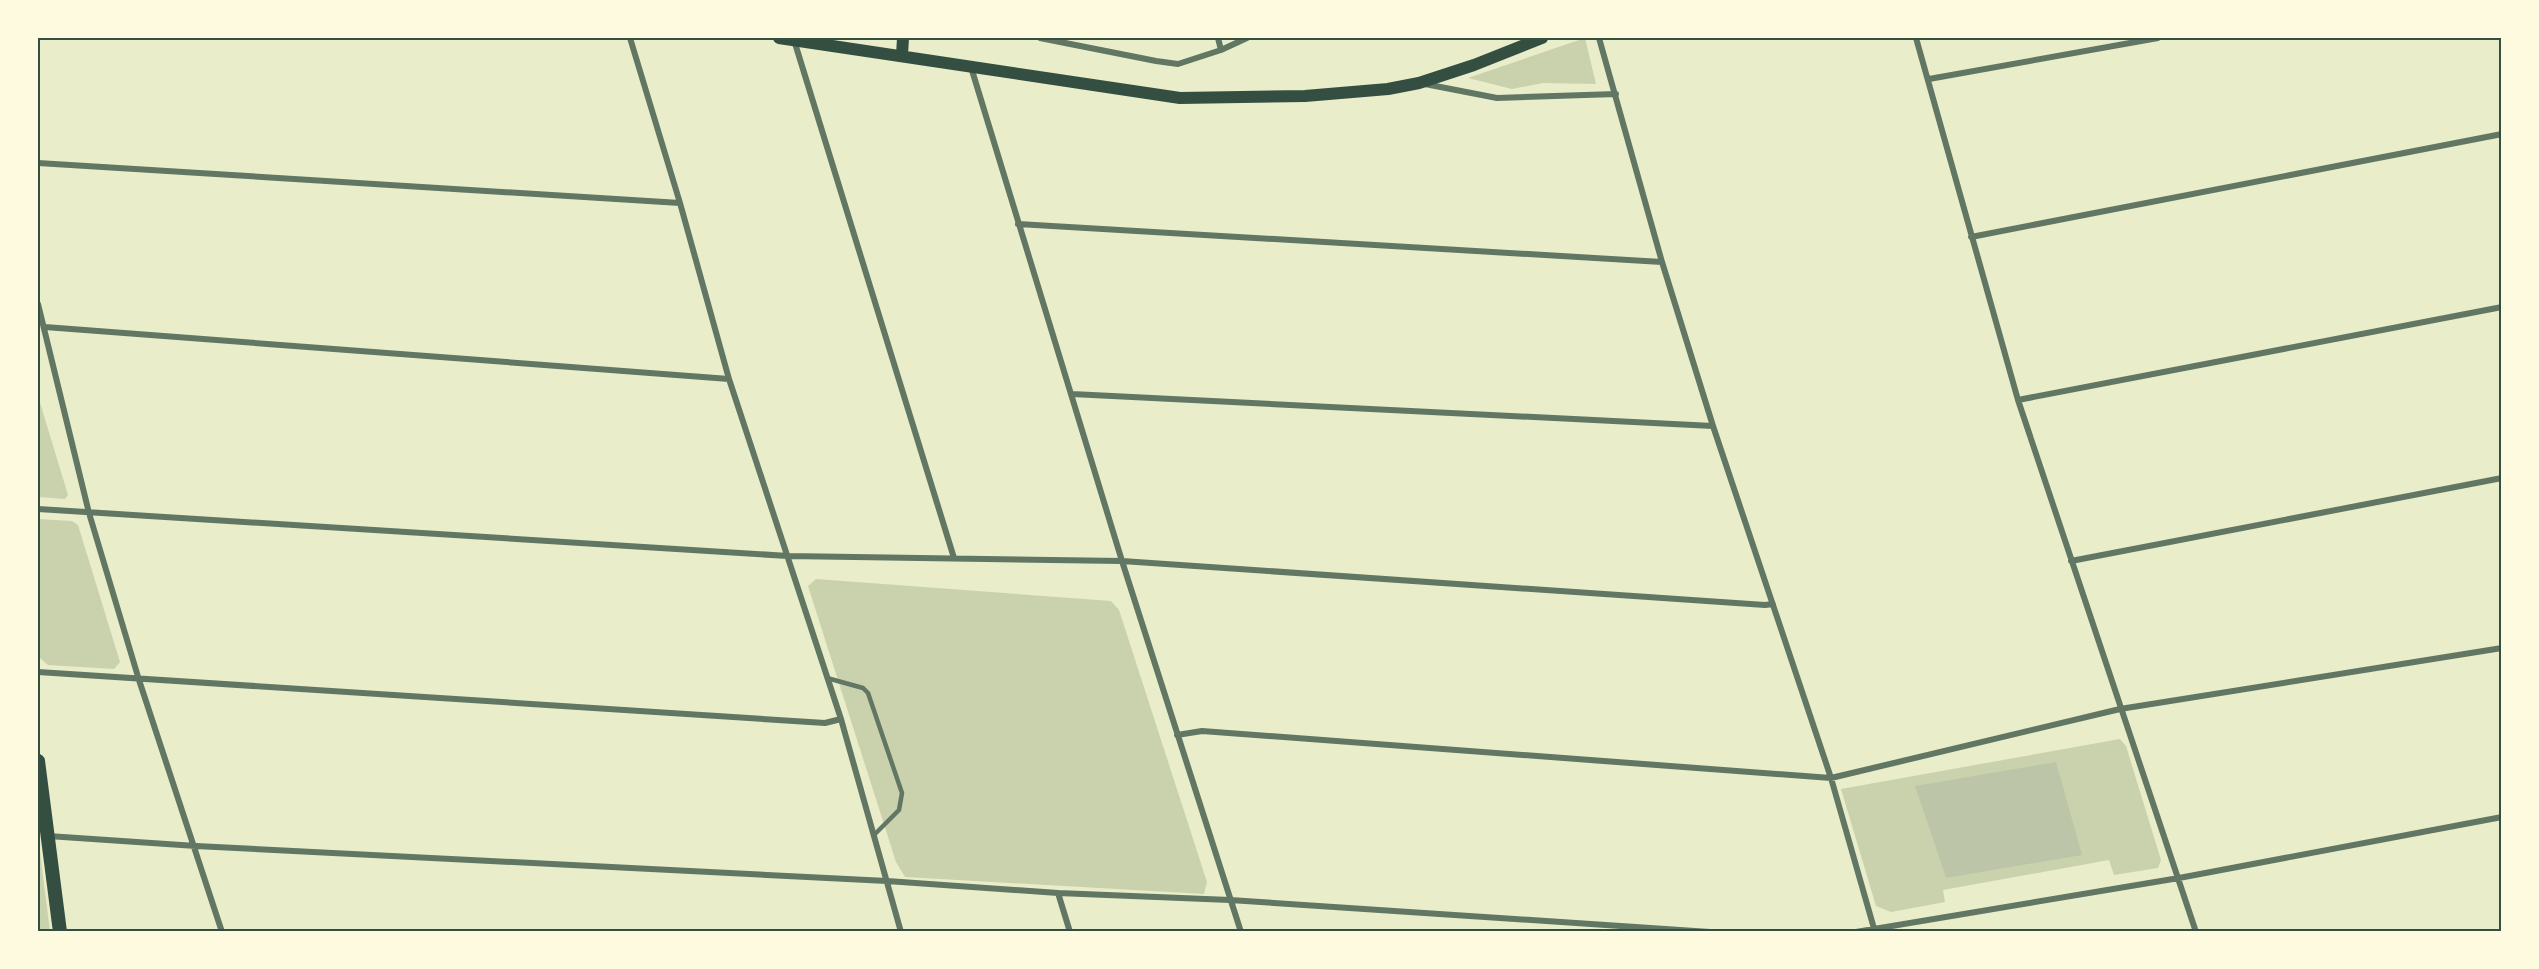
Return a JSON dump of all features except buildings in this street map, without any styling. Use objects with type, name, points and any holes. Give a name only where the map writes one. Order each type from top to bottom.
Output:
[{"type":"main road","points":[[779,38],[1180,98],[1305,96],[1388,89],[1419,83],[1474,65],[1542,38]]},
{"type":"main road","points":[[902,55],[903,38]]},
{"type":"main road","points":[[38,761],[60,932]]},
{"type":"street","points":[[630,38],[680,203],[729,379],[841,719],[901,932]]},
{"type":"street","points":[[1040,38],[1058,39],[1156,61],[1178,63],[1221,50],[1247,38]]},
{"type":"street","points":[[1218,38],[1221,50]]},
{"type":"street","points":[[1599,38],[1662,262],[1713,426],[1831,778],[1874,931]]},
{"type":"street","points":[[1916,38],[2019,400],[2196,932]]},
{"type":"street","points":[[1929,80],[2158,38]]},
{"type":"street","points":[[794,40],[954,558]]},
{"type":"street","points":[[971,65],[1017,224],[1241,932]]},
{"type":"street","points":[[1419,83],[1497,98],[1616,94]]},
{"type":"street","points":[[1971,237],[2502,134]]},
{"type":"street","points":[[38,163],[680,203]]},
{"type":"street","points":[[1017,224],[1662,262]]},
{"type":"street","points":[[38,304],[89,513],[139,680],[196,846],[222,932]]},
{"type":"street","points":[[2019,400],[2502,308]]},
{"type":"street","points":[[45,327],[729,379]]},
{"type":"street","points":[[1072,394],[1713,426]]},
{"type":"street","points":[[2071,561],[2502,478]]},
{"type":"street","points":[[38,509],[788,556],[1122,561],[1773,604]]},
{"type":"street","points":[[1177,735],[1202,731],[1831,778],[2120,709],[2502,648]]},
{"type":"street","points":[[38,672],[825,723],[841,719]]},
{"type":"street","points":[[1856,932],[1874,931],[2179,878],[2502,817]]},
{"type":"street","points":[[48,836],[196,846],[1230,900],[1710,932]]},
{"type":"street","points":[[1058,892],[1070,932]]},
{"type":"lane","points":[[827,678],[863,688],[868,693],[902,793],[899,810],[875,834]]},
{"type":"path","points":[[38,905],[38,929]]},
{"type":"green space","points":[[1585,38],[1596,84],[1543,83],[1512,89],[1468,78]]},
{"type":"green space","points":[[38,396],[68,495],[65,499],[38,497]]},
{"type":"green space","points":[[38,519],[72,521],[78,525],[120,662],[114,669],[48,665],[40,658]]},
{"type":"green space","points":[[816,579],[1111,601],[1119,610],[1207,882],[1204,894],[905,877],[896,862],[808,586]]},
{"type":"green space","points":[[2120,739],[2126,746],[2161,860],[2158,868],[2114,875],[2109,860],[1943,890],[1945,902],[1891,912],[1876,906],[1841,789]]},
{"type":"green space","points":[[38,837],[50,931],[38,931]]}]
